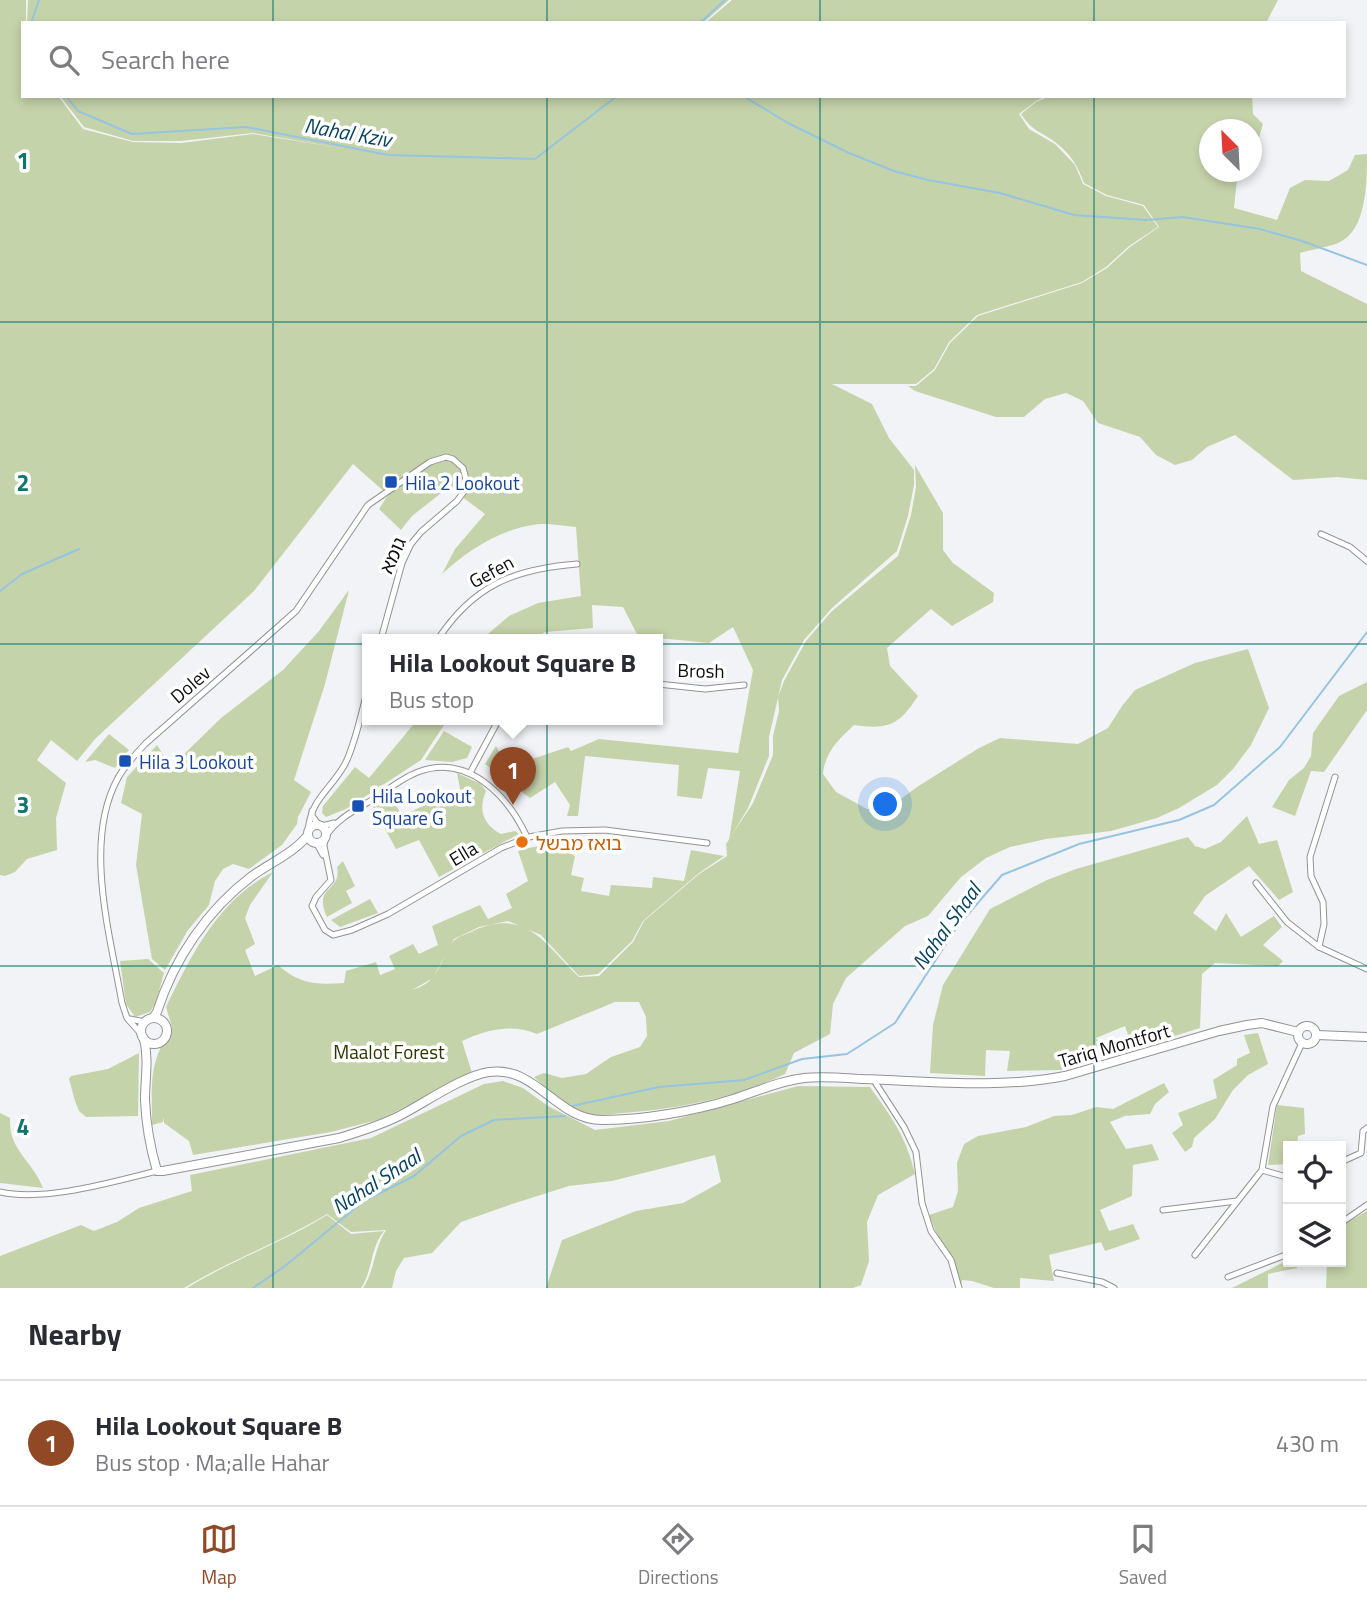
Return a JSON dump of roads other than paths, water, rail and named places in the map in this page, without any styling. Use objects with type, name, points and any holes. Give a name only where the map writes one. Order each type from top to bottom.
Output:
[{"type":"main road","points":[[157,1171],[146,1117],[147,1060],[143,1037],[149,1020],[161,1002],[176,967],[208,919],[245,881],[290,851],[313,826],[321,826],[321,841]]},
{"type":"main road","points":[[308,833],[321,841]]},
{"type":"main road","points":[[290,851],[321,841]]},
{"type":"main road","points":[[147,1060],[154,1048],[166,1037],[161,1002]]},
{"type":"main road","points":[[149,1020],[164,1023]]},
{"type":"main road","name":"Tariq Montfort","points":[[157,1171],[364,1131],[396,1118],[487,1072],[503,1071],[522,1076],[575,1114],[600,1120],[632,1118],[701,1107],[732,1099],[779,1081],[808,1077],[1011,1083],[1043,1081],[1247,1025],[1262,1023],[1298,1032]]},
{"type":"main road","points":[[1311,1026],[1317,1035],[1312,1043],[1302,1043],[1298,1032],[1302,1027],[1311,1026]]},
{"type":"main road","points":[[1317,1035],[1367,1037]]},
{"type":"main road","points":[[143,1037],[150,1044],[160,1043]]},
{"type":"street","name":"Dolev","points":[[127,1018],[121,1003],[100,847],[105,813],[124,767],[145,744],[296,611],[368,505],[430,462],[446,457],[460,463]]},
{"type":"street","name":"גומא","points":[[382,634],[402,562],[411,544],[457,501],[465,490],[466,476],[460,463]]},
{"type":"street","points":[[1321,534],[1349,547],[1367,561]]},
{"type":"street","name":"Gefen","points":[[442,634],[463,607],[485,588],[527,570],[577,564]]},
{"type":"street","name":"Brosh","points":[[663,685],[705,689],[744,685]]},
{"type":"street","points":[[308,833],[313,808],[345,763],[362,718]]},
{"type":"street","points":[[470,773],[496,725]]},
{"type":"street","points":[[321,841],[340,821],[417,772],[442,768],[470,773],[496,793],[516,817],[527,837]]},
{"type":"street","points":[[1319,947],[1324,923],[1323,902],[1311,876],[1310,857],[1335,777]]},
{"type":"street","points":[[313,808],[312,816],[321,826],[340,821]]},
{"type":"street","name":"Ella","points":[[321,841],[331,880],[316,897],[313,906],[329,934],[341,934],[365,926],[405,906],[501,848],[527,837],[562,831],[605,830],[707,843]]},
{"type":"street","points":[[1255,883],[1287,922],[1319,947],[1367,969]]},
{"type":"street","points":[[127,1018],[149,1020]]},
{"type":"street","points":[[127,1018],[143,1037]]},
{"type":"street","points":[[1195,1255],[1262,1170],[1273,1106],[1302,1043]]},
{"type":"street","points":[[873,1079],[904,1127],[916,1152],[922,1203],[932,1231],[951,1260],[959,1288]]},
{"type":"street","points":[[1346,1160],[1361,1153],[1363,1131],[1367,1128]]},
{"type":"street","points":[[1262,1170],[1283,1176]]},
{"type":"street","points":[[0,1192],[25,1196],[93,1186],[157,1171]]},
{"type":"street","points":[[1163,1210],[1237,1201]]},
{"type":"street","points":[[1346,1220],[1367,1205]]},
{"type":"street","points":[[1228,1277],[1283,1256]]},
{"type":"street","points":[[1057,1273],[1102,1282],[1114,1288]]},
{"type":"waterway","name":"Nahal Kziv","points":[[32,21],[39,0]]},
{"type":"waterway","name":"Nahal Kziv","points":[[702,21],[725,0]]},
{"type":"waterway","name":"Nahal Kziv","points":[[68,98],[78,111],[132,134],[246,127],[388,155],[535,159],[614,98]]},
{"type":"waterway","points":[[746,98],[788,123],[849,153],[894,171],[1000,193],[1074,215],[1146,220],[1183,217],[1260,229],[1367,265]]},
{"type":"waterway","points":[[0,591],[22,574],[79,549]]},
{"type":"waterway","name":"Nahal Shaal","points":[[572,1106],[659,1087],[744,1080],[802,1059],[847,1054],[895,1023],[957,927],[1002,875],[1079,844],[1179,820],[1214,805],[1280,747],[1367,632]]},
{"type":"waterway","name":"Nahal Shaal","points":[[253,1288],[285,1266],[364,1201],[414,1176],[461,1136],[494,1120],[565,1116]]},
{"type":"place","name":"Hila 2 Lookout","points":[[391,482]]},
{"type":"place","name":"Hila 3 Lookout","points":[[125,761]]},
{"type":"place","name":"Hila Lookout Square B","points":[[513,805]]},
{"type":"place","name":"Hila Lookout Square G","points":[[358,806]]},
{"type":"place","name":"בואז מבשל","points":[[522,842]]},
{"type":"park label","name":"Maalot Forest","points":[[389,1051]]}]
